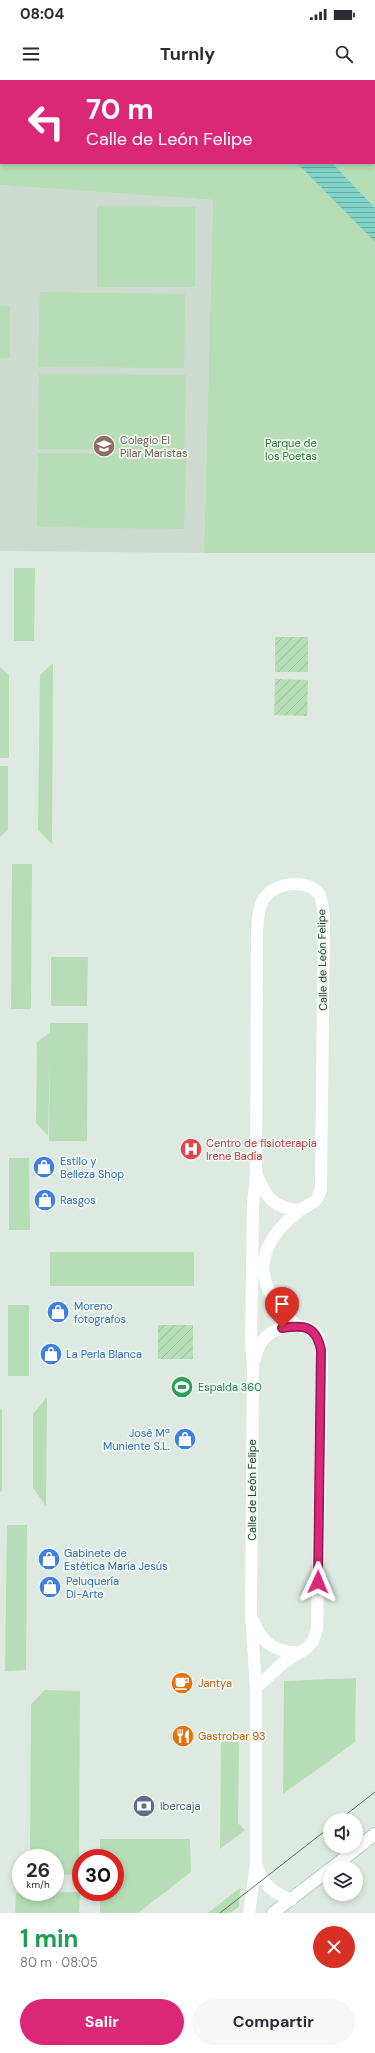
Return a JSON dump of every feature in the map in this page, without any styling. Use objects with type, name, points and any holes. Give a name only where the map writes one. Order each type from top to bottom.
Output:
[{"type":"street","name":"Calle de León Felipe","points":[[249,1913],[256,1865],[256,1688],[251,1613],[253,1367],[251,1344],[251,1267],[253,1205],[256,1173],[257,932],[258,913],[265,896],[277,887],[294,884],[310,886],[320,895],[324,916],[321,1188],[319,1198],[311,1205],[300,1210],[276,1231],[265,1252],[263,1267],[265,1281],[282,1313],[297,1326],[313,1331],[319,1339],[322,1364],[317,1629],[314,1640],[306,1648],[298,1652],[256,1688]]},
{"type":"street","name":"Calle de León Felipe","points":[[256,1173],[262,1188],[270,1199],[286,1209],[300,1210]]},
{"type":"street","name":"Calle de León Felipe","points":[[253,1367],[256,1354],[265,1338],[282,1328],[297,1326]]},
{"type":"street","name":"Calle de León Felipe","points":[[251,1613],[257,1631],[265,1641],[274,1648],[288,1652],[298,1652]]},
{"type":"street","points":[[341,1861],[375,1834]]},
{"type":"street","name":"Calle de León Felipe","points":[[256,1865],[267,1887],[291,1900]]},
{"type":"street","points":[[273,1913],[323,1875]]},
{"type":"shaded area","name":"Colegio El Pilar Maristas","points":[[0,185],[213,200],[204,553],[0,551]]},
{"type":"green space","name":"Parque de los Poetas","points":[[0,164],[375,164],[375,553],[204,553],[213,200],[0,185]]},
{"type":"green space","points":[[97,206],[195,207],[195,287],[97,287]]},
{"type":"green space","points":[[40,292],[185,294],[184,368],[38,367]]},
{"type":"green space","points":[[0,306],[10,306],[10,358],[0,358]]},
{"type":"green space","points":[[39,374],[186,375],[184,450],[38,449]]},
{"type":"green space","points":[[38,453],[186,455],[184,529],[37,527]]},
{"type":"green space","points":[[14,568],[35,568],[34,641],[14,641]]},
{"type":"green space","points":[[275,637],[308,637],[308,672],[275,672]]},
{"type":"green space","points":[[53,663],[52,844],[38,830],[40,675]]},
{"type":"green space","points":[[0,667],[9,675],[9,758],[0,758]]},
{"type":"green space","points":[[275,679],[308,680],[307,716],[274,715]]},
{"type":"green space","points":[[0,766],[8,766],[8,830],[0,837]]},
{"type":"green space","points":[[12,864],[32,864],[31,1009],[11,1009]]},
{"type":"green space","points":[[51,957],[88,957],[87,1006],[51,1006]]},
{"type":"green space","points":[[50,1023],[88,1023],[87,1141],[49,1141],[50,1061],[48,1136],[36,1123],[37,1042],[50,1032]]},
{"type":"green space","points":[[9,1158],[29,1158],[30,1230],[9,1230]]},
{"type":"green space","points":[[50,1252],[194,1252],[194,1286],[50,1286]]},
{"type":"green space","points":[[8,1305],[29,1305],[29,1376],[8,1376]]},
{"type":"green space","points":[[158,1325],[193,1325],[193,1359],[158,1359]]},
{"type":"green space","points":[[47,1397],[46,1506],[33,1488],[33,1414]]},
{"type":"green space","points":[[0,1408],[2,1410],[2,1491],[0,1492]]},
{"type":"green space","points":[[7,1525],[27,1525],[26,1670],[5,1671]]},
{"type":"green space","points":[[356,1678],[355,1742],[283,1794],[284,1681]]},
{"type":"green space","points":[[45,1690],[80,1691],[79,1849],[72,1849],[72,1875],[64,1874],[64,1849],[30,1849],[31,1704]]},
{"type":"green space","points":[[221,1741],[239,1742],[238,1823],[245,1830],[220,1849]]},
{"type":"green space","points":[[100,1839],[190,1839],[191,1872],[138,1913],[100,1913],[100,1901],[124,1901],[124,1849],[100,1849]]},
{"type":"green space","points":[[240,1888],[239,1907],[230,1913],[208,1913]]},
{"type":"green space","points":[[64,1892],[72,1892],[72,1901],[80,1901],[79,1913],[15,1913],[16,1901],[64,1901]]},
{"type":"water","points":[[298,164],[333,164],[375,208],[375,242]]},
{"type":"tram line","points":[[348,1813],[375,1792]]},
{"type":"tram line","points":[[220,1913],[323,1832]]},
{"type":"place","name":"Colegio El Pilar Maristas","points":[[104,446]]},
{"type":"place","name":"Centro de fisioterapia Irene Badía","points":[[191,1149]]},
{"type":"place","name":"Estilo y Belleza Shop","points":[[44,1167]]},
{"type":"place","name":"Rasgos","points":[[45,1200]]},
{"type":"place","name":"Moreno fotografos","points":[[58,1312]]},
{"type":"place","name":"La Perla Blanca","points":[[51,1354]]},
{"type":"place","name":"Espalda 360","points":[[182,1387]]},
{"type":"place","name":"José Mª Muniente S.L.","points":[[185,1439]]},
{"type":"place","name":"Gabinete de Estética María Jesús","points":[[49,1559]]},
{"type":"place","name":"Peluquería Di-Arte","points":[[50,1587]]},
{"type":"place","name":"Jantya","points":[[182,1683]]},
{"type":"place","name":"Gastrobar 93","points":[[183,1736]]},
{"type":"place","name":"Ibercaja","points":[[144,1806]]},
{"type":"route","points":[[282,1328],[297,1326],[313,1331],[319,1339],[321,1350],[318,1582]]}]
